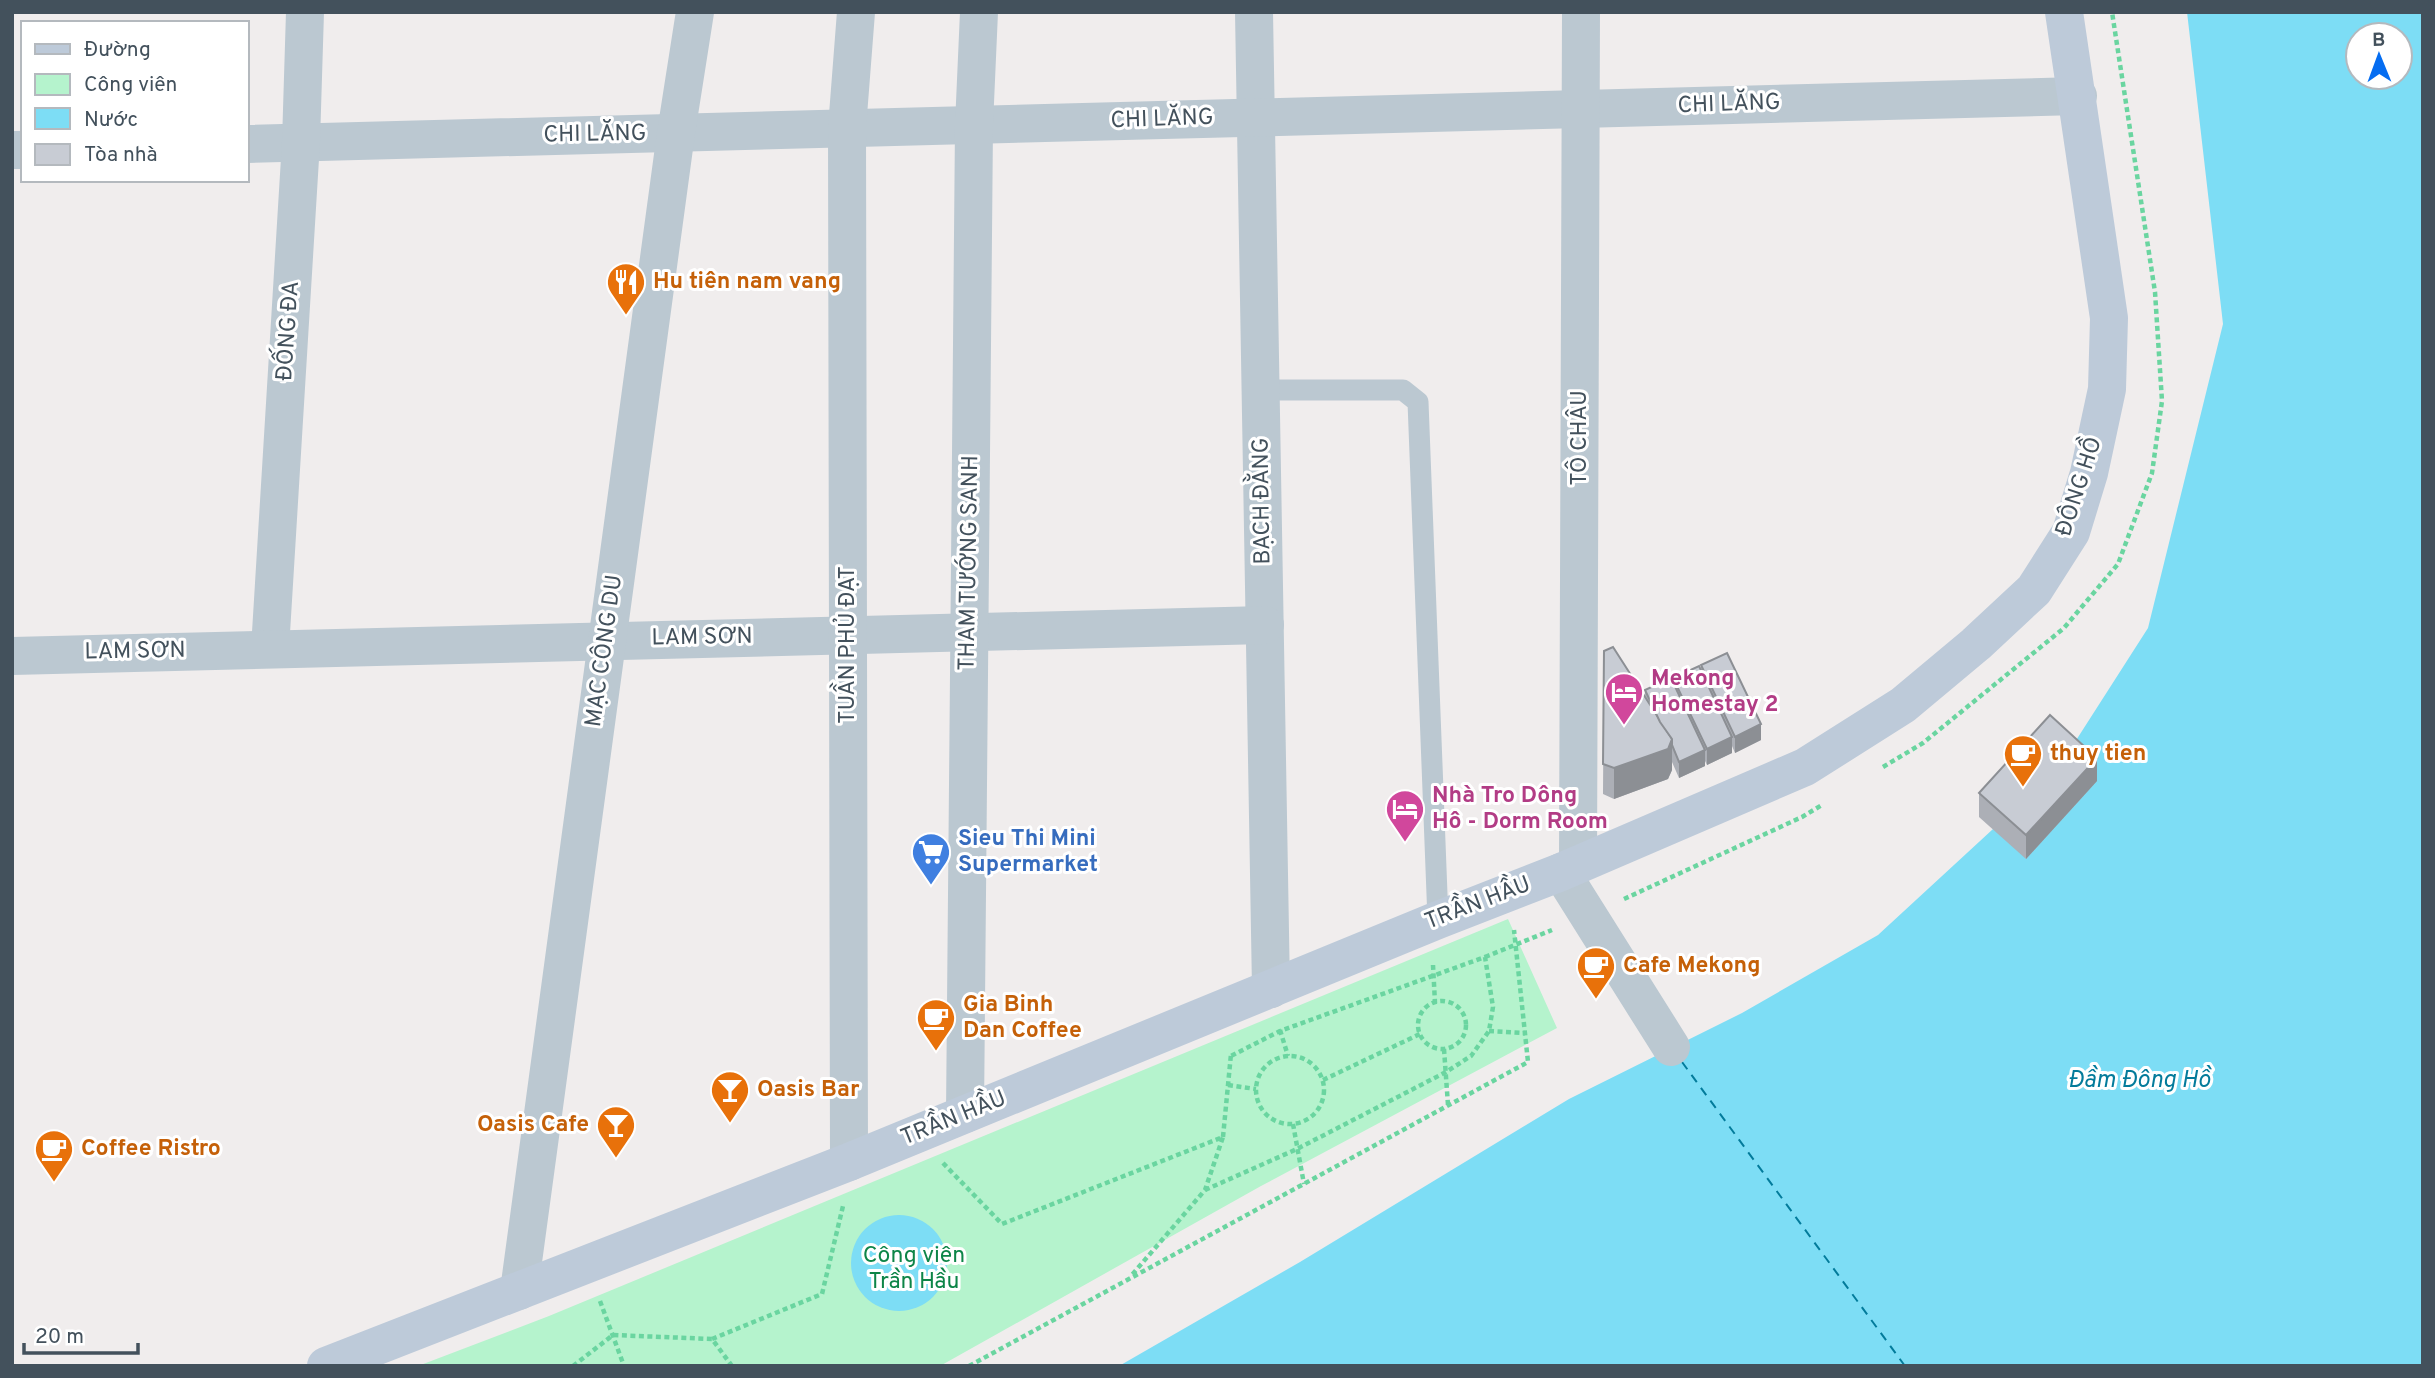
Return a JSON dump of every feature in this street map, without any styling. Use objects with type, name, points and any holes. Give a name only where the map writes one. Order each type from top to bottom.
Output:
[{"type":"street","name":"ĐỐNG ĐA","points":[[270,649],[301,142],[305,12]]},
{"type":"street","name":"MẠC CÔNG DU","points":[[519,1291],[676,133],[695,12]]},
{"type":"street","name":"TUẦN PHỦ ĐẠT","points":[[849,1162],[847,128],[856,12]]},
{"type":"street","name":"THAM TƯỚNG SANH","points":[[965,1114],[974,125],[979,12]]},
{"type":"street","name":"BẠCH ĐẰNG","points":[[1254,12],[1274,1004]]},
{"type":"street","name":"TÔ CHÂU","points":[[1569,868],[1581,12]]},
{"type":"street","name":"ĐÔNG HỒ","points":[[1569,868],[1805,767],[1902,705],[1976,644],[2034,590],[2071,532],[2089,473],[2107,390],[2109,318],[2064,12]]},
{"type":"street","name":"CHI LĂNG","points":[[248,144],[2078,96]]},
{"type":"street","name":"LAM SƠN","points":[[12,656],[1265,625]]},
{"type":"street","name":"TRẦN HẦU","points":[[326,1366],[965,1114],[1274,1004],[1435,938],[1510,892],[1569,868]]},
{"type":"street","points":[[1569,868],[1588,916],[1671,1047]]},
{"type":"lane","points":[[1260,390],[1403,390],[1418,402],[1435,938]]},
{"type":"path","points":[[1879,770],[1923,743],[2064,628],[2118,564],[2152,473],[2162,401],[2155,292],[2112,12]]},
{"type":"path","points":[[1231,1056],[1280,1031],[1485,957],[1588,916],[1802,817],[1824,803]]},
{"type":"path","points":[[969,1366],[1528,1062],[1510,892]]},
{"type":"path","points":[[1435,938],[1435,1003]]},
{"type":"path","points":[[1205,1190],[1297,1149],[1446,1073],[1471,1056],[1489,1031],[1493,1007],[1485,957]]},
{"type":"path","points":[[1435,1003],[1452,1003],[1465,1020],[1462,1039],[1456,1045],[1444,1049],[1432,1048],[1420,1034],[1418,1021],[1422,1012],[1435,1003]]},
{"type":"path","points":[[1274,1004],[1288,1056]]},
{"type":"path","points":[[1489,1031],[1525,1032]]},
{"type":"path","points":[[1323,1080],[1420,1034]]},
{"type":"path","points":[[1128,1279],[1205,1190],[1223,1137],[1232,1045]]},
{"type":"path","points":[[1444,1049],[1448,1105]]},
{"type":"path","points":[[1288,1056],[1300,1057],[1318,1070],[1325,1092],[1321,1106],[1314,1115],[1304,1122],[1293,1124],[1281,1123],[1263,1111],[1257,1101],[1256,1089],[1259,1076],[1266,1066],[1276,1059],[1288,1056]]},
{"type":"path","points":[[1228,1084],[1256,1089]]},
{"type":"path","points":[[1293,1124],[1304,1184]]},
{"type":"path","points":[[937,1157],[1002,1224],[1223,1137]]},
{"type":"path","points":[[573,1366],[613,1335],[712,1339],[822,1294],[843,1205]]},
{"type":"path","points":[[597,1293],[624,1366]]},
{"type":"path","points":[[712,1339],[732,1366]]},
{"type":"green space","name":"Công viên Trần Hầu","points":[[1508,919],[1557,1028],[1261,1186],[940,1366],[418,1366],[549,1316]]},
{"type":"water","name":"Đầm Đông Hồ","points":[[2187,12],[2423,12],[2423,1366],[1119,1366],[1300,1262],[1569,1099],[1742,1013],[1878,935],[2057,770],[2148,628],[2223,324]]},
{"type":"water","points":[[899,1215],[917,1219],[933,1229],[943,1245],[947,1263],[943,1281],[933,1297],[917,1307],[899,1311],[881,1307],[865,1297],[855,1281],[851,1263],[855,1245],[865,1229],[881,1219]]},
{"type":"building","points":[[1613,647],[1672,739],[1668,749],[1614,768],[1603,764],[1604,651]]},
{"type":"building","points":[[1727,653],[1761,724],[1735,737],[1701,665]]},
{"type":"building","points":[[1699,666],[1732,737],[1707,749],[1673,678]]},
{"type":"building","points":[[1671,678],[1705,750],[1679,762],[1672,739],[1660,722],[1645,690]]},
{"type":"building","points":[[2050,715],[2097,758],[2026,835],[1979,793]]},
{"type":"ferry route","points":[[1682,1062],[1905,1366]]},
{"type":"place","name":"Hu tiên nam vang","points":[[626,316]]},
{"type":"place","name":"Mekong Homestay 2","points":[[1624,726]]},
{"type":"place","name":"thuy tien","points":[[2023,788]]},
{"type":"place","name":"Nhà Tro Dông Hô - Dorm Room","points":[[1405,843]]},
{"type":"place","name":"Sieu Thi Mini Supermarket","points":[[931,886]]},
{"type":"place","name":"Cafe Mekong","points":[[1596,1000]]},
{"type":"place","name":"Gia Binh Dan Coffee","points":[[936,1052]]},
{"type":"place","name":"Oasis Bar","points":[[730,1124]]},
{"type":"place","name":"Oasis Cafe","points":[[616,1159]]},
{"type":"place","name":"Coffee Ristro","points":[[54,1183]]}]
